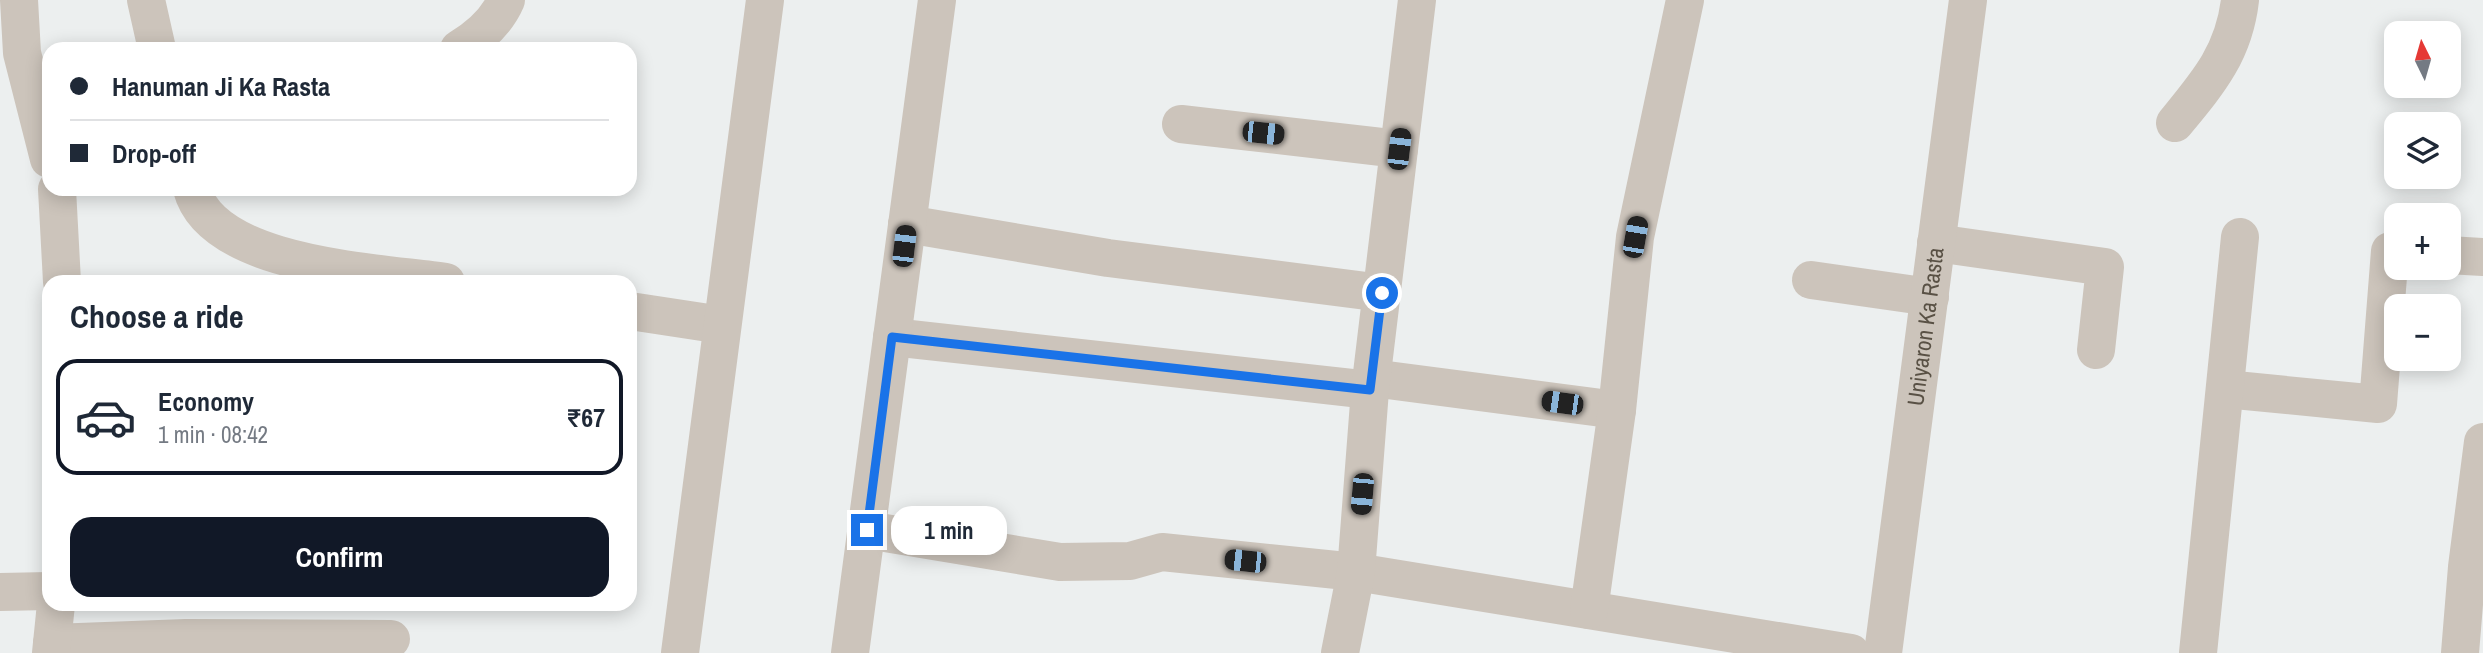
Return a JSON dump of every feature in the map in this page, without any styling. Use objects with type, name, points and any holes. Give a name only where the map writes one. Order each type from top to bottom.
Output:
[{"type":"street","points":[[19,0],[22,53],[42,130]]},
{"type":"street","points":[[146,0],[155,42]]},
{"type":"street","points":[[470,42],[500,14],[506,0]]},
{"type":"street","points":[[681,653],[765,0]]},
{"type":"street","points":[[850,653],[937,0]]},
{"type":"street","points":[[1340,653],[1356,572],[1371,384],[1417,0]]},
{"type":"street","points":[[1589,610],[1617,410],[1635,237],[1685,0]]},
{"type":"street","name":"Uniyaron Ka Rasta","points":[[1883,653],[1968,0]]},
{"type":"street","points":[[2175,123],[2209,82],[2231,47],[2240,0]]},
{"type":"street","points":[[1181,124],[1399,149]]},
{"type":"street","points":[[57,196],[62,275]]},
{"type":"street","points":[[194,196],[196,205],[224,231],[260,251],[288,259],[397,275]]},
{"type":"street","points":[[907,224],[1108,258],[1382,293]]},
{"type":"street","points":[[2198,653],[2241,237]]},
{"type":"street","points":[[1937,243],[2105,267],[2096,350]]},
{"type":"street","points":[[2461,256],[2483,257]]},
{"type":"street","points":[[1811,280],[1930,297]]},
{"type":"street","points":[[2225,389],[2378,404],[2388,280]]},
{"type":"street","points":[[637,312],[722,326]]},
{"type":"street","points":[[892,337],[1617,410]]},
{"type":"street","points":[[2460,653],[2467,567],[2483,442]]},
{"type":"street","points":[[867,530],[1060,562],[1130,561],[1162,552],[1356,572],[1851,653]]},
{"type":"street","points":[[0,592],[42,591]]},
{"type":"street","points":[[55,611],[52,648],[186,638],[391,639]]},
{"type":"route","points":[[867,530],[892,337],[1370,390],[1382,293]]}]
